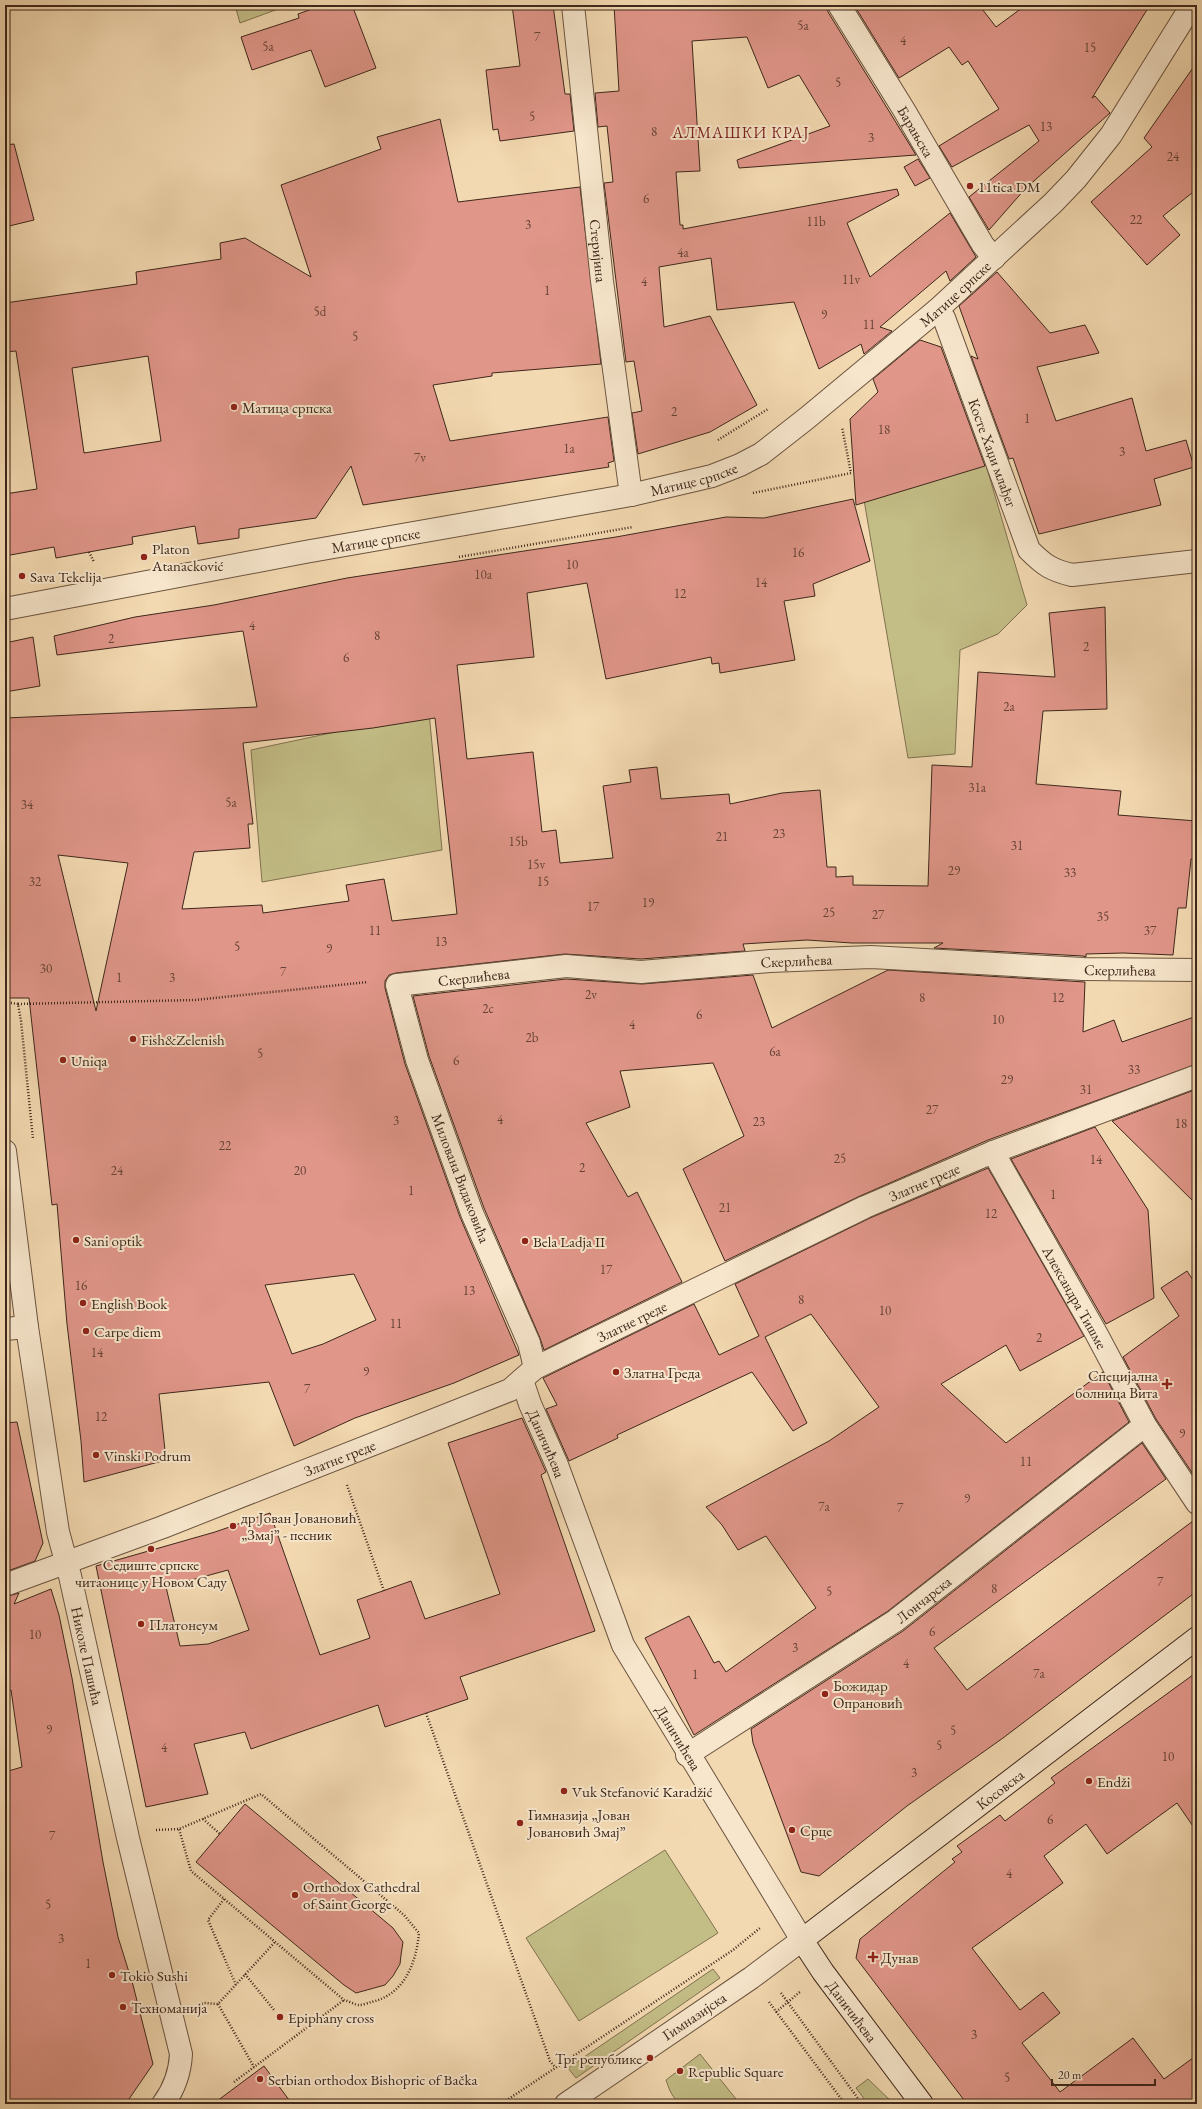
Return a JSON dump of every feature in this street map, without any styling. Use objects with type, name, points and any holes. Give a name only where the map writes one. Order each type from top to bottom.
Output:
[{"type":"street","name":"Стеријина","points":[[573,5],[602,281],[631,495]]},
{"type":"street","name":"Барањска","points":[[839,5],[904,110],[983,244],[994,258]]},
{"type":"street","name":"Матице српске","points":[[5,608],[297,554],[631,495],[712,476],[740,465],[761,454],[937,310],[994,258],[1076,179],[1111,135],[1192,5]]},
{"type":"street","name":"Косте Хаџи млађег","points":[[937,310],[944,318],[1030,550],[1044,565],[1057,571],[1072,575],[1197,561]]},
{"type":"street","name":"Скерлићева","points":[[397,985],[566,966],[641,972],[770,961],[871,956],[1083,969],[1197,970]]},
{"type":"street","name":"Милована Видаковића","points":[[397,985],[417,1060],[472,1213],[529,1343],[528,1374]]},
{"type":"street","name":"Златне греде","points":[[5,1585],[338,1459],[510,1390],[528,1374],[865,1208],[993,1152],[1197,1076]]},
{"type":"street","name":"Николе Пашића","points":[[5,1151],[27,1327],[58,1532],[128,1838],[181,2054],[180,2072],[172,2092],[163,2104]]},
{"type":"street","name":"Александра Тишме","points":[[993,1152],[1096,1333],[1145,1425],[1197,1503]]},
{"type":"street","points":[[5,1329],[27,1327]]},
{"type":"street","name":"Даничићева","points":[[528,1374],[530,1404],[557,1464],[623,1645],[822,1972],[922,2104]]},
{"type":"street","name":"Лончарска","points":[[688,1754],[895,1621],[1145,1425]]},
{"type":"street","name":"Косовска","points":[[802,1940],[1197,1638]]},
{"type":"street","name":"Гимназијска","points":[[566,2104],[675,2030],[802,1940]]},
{"type":"path","points":[[752,493],[851,473],[841,420]]},
{"type":"path","points":[[89,552],[97,567]]},
{"type":"path","points":[[18,1004],[195,1000],[390,979],[397,985]]},
{"type":"path","points":[[338,1459],[384,1591]]},
{"type":"path","points":[[426,1713],[550,2061],[554,2068]]},
{"type":"path","points":[[153,1830],[179,1829],[261,1794],[404,1914],[419,1933],[417,1954],[410,1973],[398,1989],[381,2000],[359,2005],[344,2000],[191,1871],[179,1829]]},
{"type":"path","points":[[203,1819],[220,1834]]},
{"type":"path","points":[[224,1899],[208,1920],[236,1985]]},
{"type":"path","points":[[501,2104],[733,1950],[766,1924]]},
{"type":"path","points":[[218,2004],[275,1942]]},
{"type":"path","points":[[762,1969],[862,2104]]},
{"type":"path","points":[[246,1974],[274,2010]]},
{"type":"path","points":[[776,2012],[801,1991]]},
{"type":"path","points":[[767,1999],[845,2104]]},
{"type":"path","points":[[234,2082],[344,2000]]},
{"type":"path","points":[[204,2003],[218,2004]]},
{"type":"path","points":[[218,2004],[254,2067]]},
{"type":"shaded area","points":[[235,5],[289,5],[240,23]]},
{"type":"shaded area","points":[[986,465],[1027,605],[998,634],[960,650],[955,754],[908,758],[863,494]]},
{"type":"shaded area","points":[[429,712],[442,850],[262,882],[251,750]]},
{"type":"shaded area","points":[[665,1850],[718,1933],[579,2021],[526,1938]]},
{"type":"shaded area","points":[[713,1969],[720,1978],[576,2078],[568,2068]]},
{"type":"shaded area","points":[[700,2054],[740,2104],[681,2104],[675,2099],[666,2080]]},
{"type":"shaded area","points":[[868,2079],[894,2104],[868,2104],[856,2088]]},
{"type":"building","points":[[323,5],[352,5],[376,68],[325,87],[311,50],[252,70],[241,37],[299,18],[298,14]]},
{"type":"building","points":[[512,5],[553,5],[565,94],[570,94],[574,131],[500,141],[498,129],[493,130],[486,70],[520,66]]},
{"type":"building","points":[[614,5],[827,5],[828,12],[916,155],[739,168],[737,160],[830,126],[799,75],[768,88],[747,37],[692,41],[700,171],[676,172],[680,225],[683,225],[683,229],[897,189],[899,195],[847,223],[870,277],[950,213],[976,257],[950,281],[946,271],[880,327],[892,331],[864,354],[861,344],[819,369],[794,302],[717,310],[711,258],[659,267],[664,327],[710,316],[757,405],[710,432],[638,454],[632,413],[642,411],[634,361],[626,362],[604,183],[613,182],[607,126],[598,127],[595,93],[619,91]]},
{"type":"building","points":[[854,5],[979,5],[996,27],[1026,5],[1150,5],[1092,98],[1095,96],[1110,113],[1025,189],[989,230],[969,197],[1039,141],[1029,125],[952,167],[939,146],[999,109],[968,61],[962,65],[949,47],[899,78]]},
{"type":"building","points":[[1197,62],[1197,189],[1163,216],[1180,235],[1147,265],[1091,202],[1152,147],[1144,138]]},
{"type":"building","points":[[440,119],[458,202],[580,187],[601,364],[492,373],[492,376],[433,385],[450,441],[608,417],[614,461],[608,463],[609,467],[363,505],[351,466],[316,518],[239,529],[239,538],[198,544],[195,526],[132,537],[133,544],[56,558],[54,547],[5,556],[5,494],[37,489],[16,351],[5,352],[5,303],[137,284],[136,272],[221,259],[220,243],[245,238],[311,277],[281,185],[381,149],[377,137]],"holes":[[[148,356],[161,441],[84,453],[72,368]]]},
{"type":"building","points":[[14,144],[34,220],[5,227],[5,145]]},
{"type":"building","points":[[918,159],[930,178],[915,186],[904,167]]},
{"type":"building","points":[[997,272],[1050,333],[1085,325],[1099,353],[1037,367],[1056,421],[1132,398],[1146,451],[1186,440],[1194,467],[1154,479],[1161,505],[1039,534],[1013,458],[1009,459],[971,356],[978,359],[959,306]]},
{"type":"building","points":[[920,340],[941,347],[985,466],[856,505],[850,419],[878,392],[873,379]]},
{"type":"building","points":[[853,499],[870,561],[813,584],[815,596],[784,601],[795,660],[720,673],[719,663],[712,664],[711,657],[606,679],[587,583],[527,593],[534,657],[457,665],[467,759],[533,752],[542,832],[556,830],[560,863],[613,858],[603,786],[631,782],[629,770],[657,767],[661,799],[729,794],[730,804],[782,793],[820,790],[827,867],[836,867],[836,877],[853,876],[853,885],[928,886],[932,765],[972,767],[978,672],[1055,677],[1049,613],[1105,607],[1107,709],[1043,711],[1036,784],[1121,791],[1118,815],[1197,821],[1197,859],[1191,859],[1186,908],[1178,908],[1173,955],[1123,953],[1086,954],[1086,957],[934,948],[943,943],[852,943],[807,940],[743,944],[745,951],[641,959],[565,954],[389,975],[385,981],[385,988],[405,1064],[460,1217],[519,1355],[454,1383],[355,1418],[294,1446],[269,1382],[159,1394],[166,1460],[84,1482],[81,1441],[67,1324],[57,1204],[52,1205],[29,998],[5,998],[5,718],[257,707],[243,631],[57,655],[54,636],[135,617],[214,605],[347,578],[616,537],[726,517],[764,518]],"holes":[[[435,718],[457,914],[392,921],[384,879],[346,885],[349,901],[263,913],[262,905],[182,909],[194,852],[250,848],[248,824],[253,824],[243,743],[373,728]],[[58,855],[128,863],[96,1011]],[[354,1274],[376,1320],[323,1344],[292,1354],[265,1285]]]},
{"type":"building","points":[[33,637],[40,686],[5,692],[5,643]]},
{"type":"building","points":[[888,970],[1085,982],[1083,1032],[1114,1020],[1122,1042],[1197,1016],[1197,1064],[988,1140],[860,1196],[725,1261],[683,1169],[744,1136],[713,1063],[620,1071],[630,1107],[586,1123],[628,1197],[637,1192],[682,1282],[544,1350],[484,1208],[429,1056],[413,996],[566,979],[642,984],[753,975],[772,1028]]},
{"type":"building","points":[[1197,1089],[1197,1205],[1112,1121]]},
{"type":"building","points":[[1095,1127],[1148,1210],[1154,1298],[1106,1324],[1011,1159]]},
{"type":"building","points":[[988,1168],[1084,1336],[1020,1371],[1006,1345],[941,1384],[1006,1443],[1103,1372],[1129,1422],[888,1611],[694,1735],[645,1638],[689,1616],[714,1663],[719,1661],[726,1672],[816,1608],[766,1536],[738,1550],[722,1525],[706,1507],[829,1441],[879,1407],[811,1314],[765,1337],[807,1423],[793,1431],[752,1372],[617,1435],[618,1438],[569,1461],[546,1409],[557,1405],[543,1378],[694,1304],[719,1355],[759,1336],[735,1284],[870,1218]]},
{"type":"building","points":[[1187,1271],[1197,1286],[1197,1480],[1156,1419],[1123,1357],[1179,1316],[1161,1288]]},
{"type":"building","points":[[522,1418],[546,1472],[541,1475],[595,1631],[460,1677],[468,1699],[385,1727],[378,1705],[251,1749],[245,1732],[194,1744],[208,1794],[146,1807],[96,1566],[215,1532],[270,1513],[320,1655],[370,1638],[357,1600],[411,1581],[425,1619],[500,1594],[448,1443]],"holes":[[[228,1570],[249,1630],[208,1644],[180,1646],[166,1587]]]},
{"type":"building","points":[[17,1422],[43,1543],[35,1561],[5,1572],[5,1423]]},
{"type":"building","points":[[1142,1443],[1166,1479],[934,1648],[967,1690],[1197,1518],[1197,1591],[1003,1738],[907,1806],[819,1876],[801,1872],[753,1743],[751,1729],[903,1631]]},
{"type":"building","points":[[51,1589],[59,1615],[72,1678],[103,1862],[118,1937],[133,1985],[153,2064],[129,2099],[123,2104],[5,2104],[5,1772],[22,1767],[11,1690],[5,1692],[5,1597],[19,1593],[14,1604]]},
{"type":"building","points":[[1197,1672],[1197,1832],[1177,1803],[1107,1854],[1086,1824],[1044,1856],[1063,1883],[972,1948],[1020,2010],[1043,1992],[1060,2013],[1022,2043],[1060,2092],[1133,2038],[1164,2079],[1197,2055],[1197,2104],[967,2104],[856,1958],[860,1939],[955,1862],[952,1859],[962,1852],[957,1846],[1000,1815],[1005,1821],[1055,1783],[1051,1778]]},
{"type":"building","name":"Orthodox Cathedral of Saint George","points":[[245,1804],[393,1928],[403,1942],[400,1964],[393,1976],[385,1985],[356,1993],[344,1985],[196,1862]]},
{"type":"building","name":"Serbian orthodox Bishopric of Bačka","points":[[264,2066],[292,2104],[213,2104]]},
{"type":"place","name":"11tica DM","points":[[970,186]]},
{"type":"place","name":"Матица српска","points":[[234,407]]},
{"type":"place","name":"Platon Atanacković","points":[[144,557]]},
{"type":"place","name":"Sava Tekelija","points":[[22,576]]},
{"type":"place","name":"Fish&Zelenish","points":[[133,1039]]},
{"type":"place","name":"Uniqa","points":[[63,1060]]},
{"type":"place","name":"Sani optik","points":[[76,1240]]},
{"type":"place","name":"Bela Ladja II","points":[[525,1241]]},
{"type":"place","name":"English Book","points":[[83,1303]]},
{"type":"place","name":"Carpe diem","points":[[86,1331]]},
{"type":"place","name":"Златна Греда","points":[[616,1372]]},
{"type":"place","name":"Специјална болница Вита","points":[[1167,1384]]},
{"type":"place","name":"Vinski Podrum","points":[[96,1455]]},
{"type":"place","name":"др Јован Јовановић „Змај” - песник","points":[[233,1526]]},
{"type":"place","name":"Седиште српске читаонице у Новом Саду","points":[[151,1549]]},
{"type":"place","name":"Платонеум","points":[[141,1624]]},
{"type":"place","name":"Божидар Опрановић","points":[[825,1694]]},
{"type":"place","name":"Endži","points":[[1089,1781]]},
{"type":"place","name":"Vuk Stefanović Karadžić","points":[[564,1791]]},
{"type":"place","name":"Гимназија „Јован Јовановић Змај”","points":[[520,1823]]},
{"type":"place","name":"Срце","points":[[792,1830]]},
{"type":"place","name":"Orthodox Cathedral of Saint George","points":[[295,1895]]},
{"type":"place","name":"Дунав","points":[[873,1957]]},
{"type":"place","name":"Tokio Sushi","points":[[112,1975]]},
{"type":"place","name":"Техноманија","points":[[123,2007]]},
{"type":"place","name":"Epiphany cross","points":[[280,2017]]},
{"type":"place","name":"Трг републике","points":[[650,2058]]},
{"type":"place","name":"Republic Square","points":[[680,2071]]},
{"type":"place","name":"Serbian orthodox Bishopric of Bačka","points":[[260,2079]]},
{"type":"district","name":"АЛМАШКИ КРАЈ","points":[[741,132]]}]
